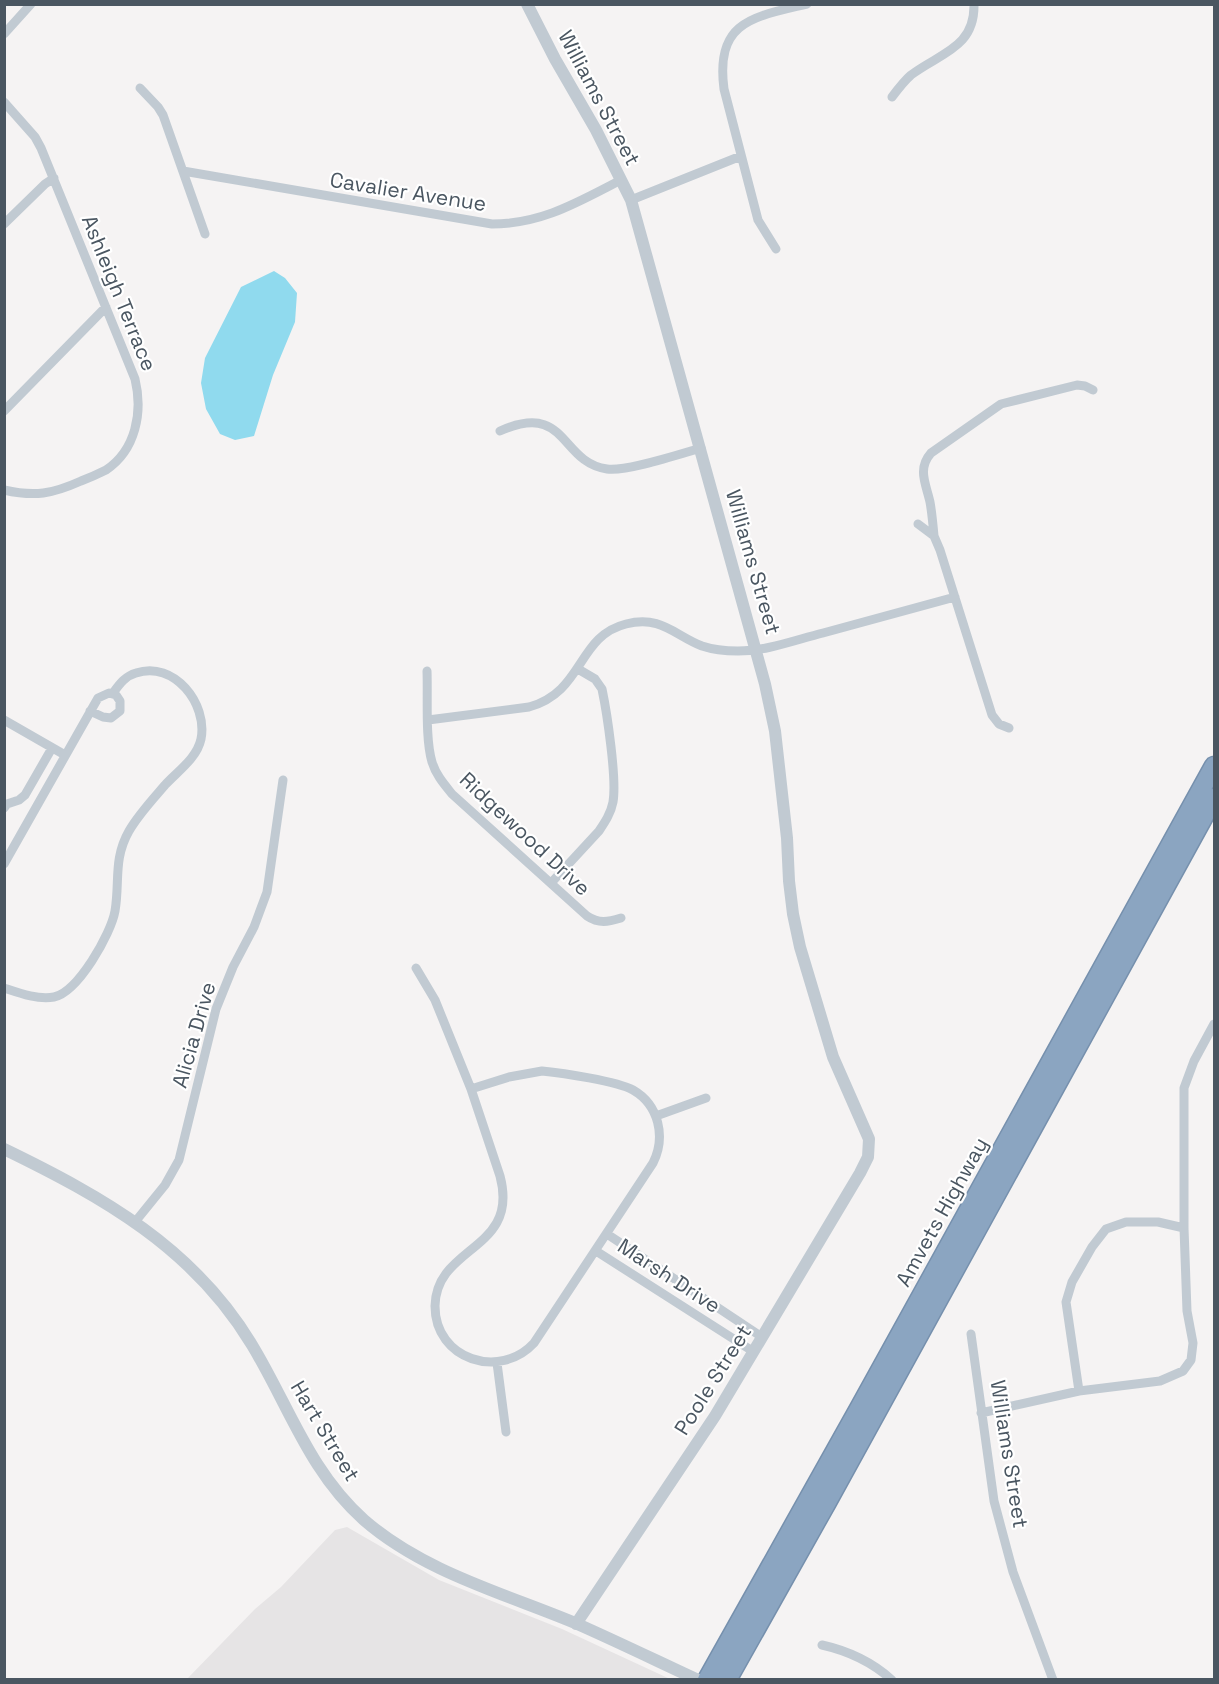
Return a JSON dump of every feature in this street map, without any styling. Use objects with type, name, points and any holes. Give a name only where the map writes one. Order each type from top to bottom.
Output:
[{"type":"highway","name":"Amvets Highway","points":[[707,1680],[1215,766]]},
{"type":"highway","name":"Amvets Highway","points":[[727,1680],[1215,798]]},
{"type":"street","points":[[4,34],[32,4]]},
{"type":"street","name":"Williams Street","points":[[527,4],[555,59],[596,130],[631,200],[758,650],[775,731],[788,838],[790,892],[796,930],[833,1057],[865,1128],[869,1139],[869,1150]]},
{"type":"street","points":[[776,249],[758,220],[724,89],[722,69],[726,48],[736,31],[752,18],[807,4]]},
{"type":"street","points":[[892,97],[909,77],[963,41],[972,24],[974,4]]},
{"type":"street","points":[[140,88],[154,101],[163,115],[205,234]]},
{"type":"street","name":"Ashleigh Terrace","points":[[4,102],[35,137],[54,178],[138,392],[138,415],[132,439],[118,459],[106,469],[66,488],[43,494],[31,495],[4,490]]},
{"type":"street","points":[[631,200],[741,156]]},
{"type":"street","name":"Cavalier Avenue","points":[[183,171],[492,224],[520,223],[552,215],[621,180]]},
{"type":"street","points":[[4,225],[54,178]]},
{"type":"street","points":[[4,411],[106,307]]},
{"type":"street","points":[[1009,728],[999,724],[992,715],[934,536],[930,502],[922,471],[931,453],[1001,404],[1077,385],[1093,390]]},
{"type":"street","points":[[500,431],[519,423],[539,423],[558,432],[582,457],[606,469],[622,468],[701,448]]},
{"type":"street","points":[[918,524],[934,536]]},
{"type":"street","points":[[429,720],[529,707],[543,703],[566,685],[591,647],[600,638],[620,626],[637,622],[663,625],[713,650],[758,650],[955,597]]},
{"type":"street","points":[[551,883],[606,822],[613,801],[614,780],[602,689],[595,679],[578,669]]},
{"type":"street","name":"Ridgewood Drive","points":[[427,671],[432,760],[443,784],[592,919],[607,922],[621,918]]},
{"type":"street","points":[[4,988],[33,995],[56,997],[80,977],[104,942],[112,925],[116,904],[117,865],[128,832],[160,791],[189,761],[198,747],[201,730],[196,704],[188,688],[173,678],[156,672],[138,672],[125,679],[113,693]]},
{"type":"street","points":[[4,864],[65,755],[90,711],[100,695],[113,693],[119,698],[121,704],[118,714],[107,718],[90,711]]},
{"type":"street","points":[[4,720],[65,755]]},
{"type":"street","points":[[4,808],[7,804],[25,795],[52,748]]},
{"type":"street","name":"Alicia Drive","points":[[135,1221],[165,1185],[179,1160],[216,1009],[265,898],[283,780]]},
{"type":"street","points":[[416,968],[435,1000],[471,1089],[504,1191],[504,1205],[490,1234],[453,1265],[443,1278],[436,1294],[435,1310],[441,1332],[455,1350],[475,1360],[497,1363],[518,1356],[534,1343],[596,1251],[655,1157],[660,1134],[656,1116],[643,1097],[628,1088],[549,1072],[528,1072],[471,1089]]},
{"type":"street","points":[[981,1413],[1078,1391],[1160,1381],[1176,1376],[1188,1364],[1192,1355],[1193,1343],[1187,1311],[1184,1228],[1184,1088],[1194,1061],[1215,1024]]},
{"type":"street","points":[[656,1116],[706,1098]]},
{"type":"street","name":"Hart Street","points":[[4,1149],[88,1191],[135,1221],[184,1262],[210,1288],[234,1317],[253,1347],[286,1410],[325,1476],[342,1498],[366,1521],[396,1544],[431,1564],[576,1624],[693,1677]]},
{"type":"street","name":"Poole Street","points":[[576,1624],[715,1416],[860,1173],[869,1150]]},
{"type":"street","points":[[1078,1391],[1066,1302],[1075,1276],[1092,1247],[1106,1229],[1126,1222],[1147,1221],[1184,1228]]},
{"type":"street","name":"Marsh Drive","points":[[607,1234],[762,1337]]},
{"type":"street","name":"Marsh Drive","points":[[596,1251],[754,1352]]},
{"type":"street","name":"Williams Street","points":[[971,1334],[991,1485],[1009,1559],[1053,1680]]},
{"type":"street","points":[[497,1363],[506,1432]]},
{"type":"street","points":[[822,1645],[859,1656],[879,1668],[892,1680]]},
{"type":"shaded area","points":[[347,1527],[439,1580],[562,1629],[670,1679],[187,1679],[255,1609],[281,1587],[335,1530]]},
{"type":"water","points":[[274,271],[285,278],[297,293],[295,322],[273,375],[254,436],[235,440],[220,434],[206,409],[201,383],[205,358],[241,287]]}]
